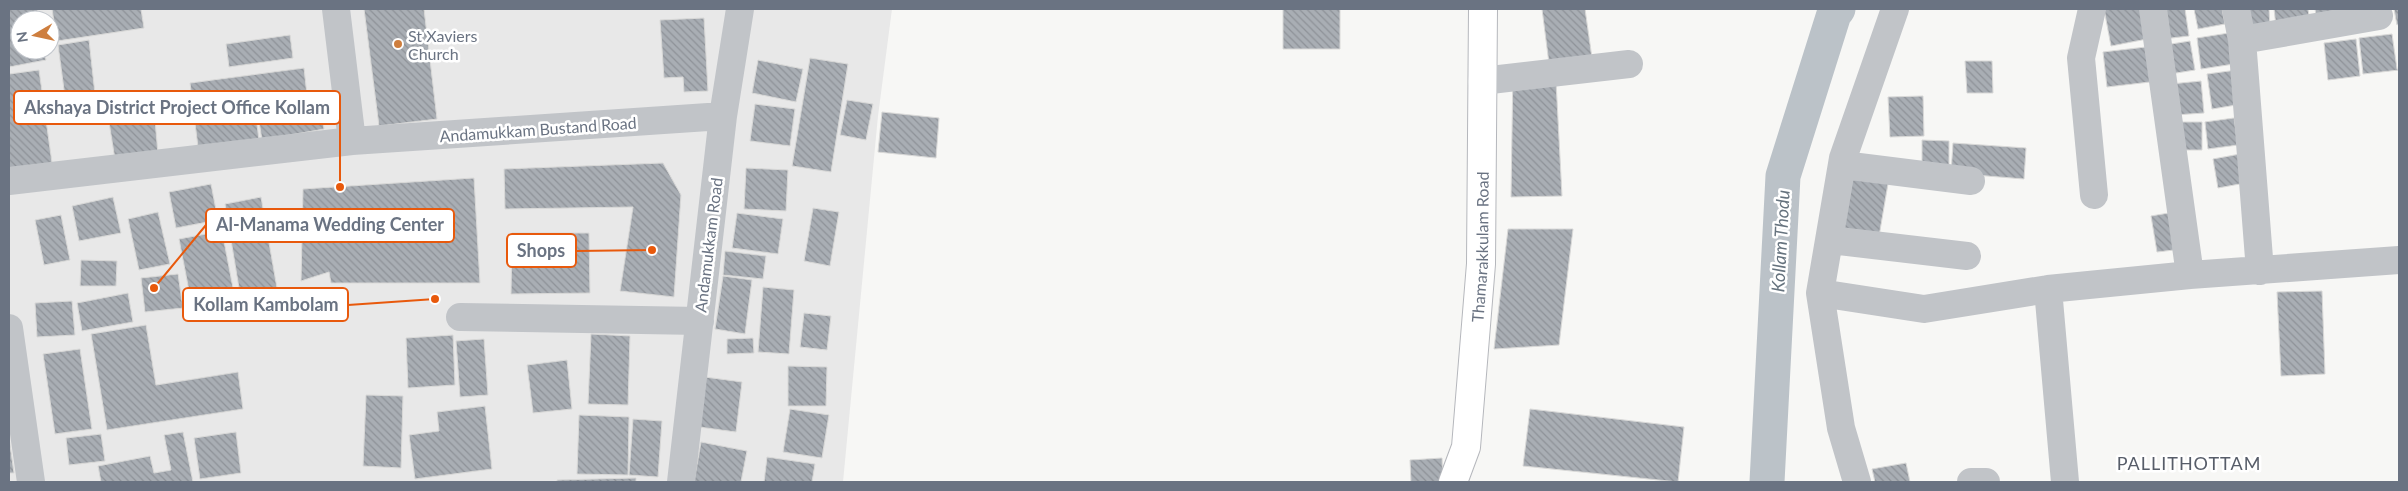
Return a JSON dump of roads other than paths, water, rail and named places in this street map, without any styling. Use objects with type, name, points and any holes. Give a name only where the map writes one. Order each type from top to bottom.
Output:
[{"type":"main road","name":"Thamarakkulam Road","points":[[1453,482],[1466,447],[1482,264],[1482,9]]},
{"type":"street","points":[[336,9],[352,141]]},
{"type":"street","name":"Andamukkam Road","points":[[681,482],[724,116],[740,9]]},
{"type":"street","points":[[1857,482],[1841,428],[1820,294],[1843,158],[1895,9]]},
{"type":"street","points":[[2092,9],[2081,58],[2094,195]]},
{"type":"street","points":[[2153,9],[2190,275]]},
{"type":"street","points":[[2236,9],[2242,40],[2260,271]]},
{"type":"street","points":[[2242,40],[2379,16]]},
{"type":"street","points":[[1482,81],[1630,64]]},
{"type":"street","name":"Andamukkam Bustand Road","points":[[9,181],[352,141],[724,116]]},
{"type":"street","points":[[1843,165],[1971,181]]},
{"type":"street","points":[[1830,240],[1967,256]]},
{"type":"street","points":[[1820,294],[1924,310],[2048,289],[2190,275],[2399,260]]},
{"type":"street","points":[[2048,289],[2065,482]]},
{"type":"street","points":[[460,317],[700,321]]},
{"type":"street","points":[[9,328],[31,482]]},
{"type":"street","points":[[1971,482],[1986,482]]},
{"type":"waterway","name":"Kollam Thodu","points":[[1767,482],[1783,176],[1834,14],[1838,9]]},
{"type":"place","name":"St Xaviers Church","points":[[398,44]]},
{"type":"place","name":"Akshaya District Project Office Kollam","points":[[340,187]]},
{"type":"place","name":"Shops","points":[[652,250]]},
{"type":"place","name":"Al-Manama Wedding Center","points":[[154,288]]},
{"type":"place","name":"Kollam Kambolam","points":[[435,299]]},
{"type":"district","name":"PALLITHOTTAM","points":[[2189,463]]}]
